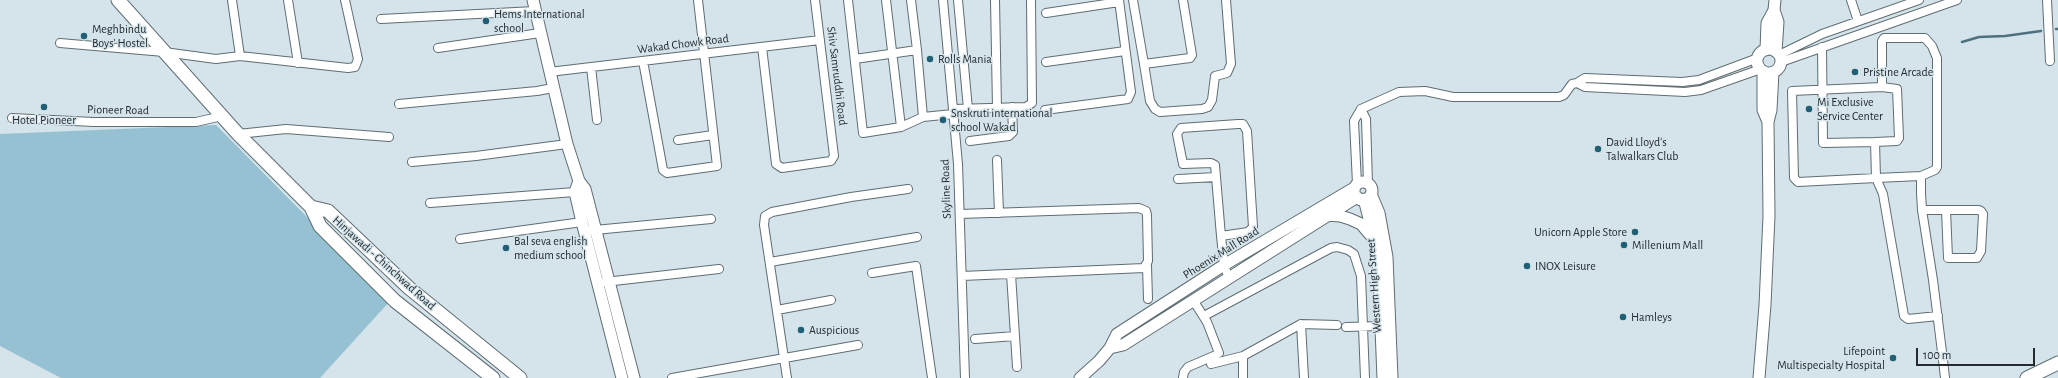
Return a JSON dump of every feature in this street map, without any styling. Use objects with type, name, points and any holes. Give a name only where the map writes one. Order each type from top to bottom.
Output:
[{"type":"main road","points":[[118,0],[238,134],[311,207]]},
{"type":"main road","name":"Hinjawadi - Chinchwad Road","points":[[311,207],[328,211],[409,288],[520,378]]},
{"type":"main road","name":"Hinjawadi - Chinchwad Road","points":[[311,207],[320,226],[396,301],[493,378]]},
{"type":"main road","points":[[327,233],[338,221]]},
{"type":"main road","points":[[2027,378],[2058,364]]},
{"type":"street","points":[[232,0],[240,56]]},
{"type":"street","points":[[288,0],[298,63]]},
{"type":"street","points":[[60,43],[164,52],[216,59],[240,56],[348,68],[355,67],[358,59],[345,0]]},
{"type":"street","points":[[643,61],[663,170],[667,173],[717,166],[698,0]]},
{"type":"street","name":"Shiv Samruddhi Road","points":[[762,47],[776,164],[782,168],[831,161],[834,156],[815,0]]},
{"type":"street","points":[[848,0],[863,133],[900,127],[923,117],[968,109],[1026,107],[1032,103],[1031,0]]},
{"type":"street","points":[[886,0],[900,127]]},
{"type":"street","points":[[911,0],[923,117]]},
{"type":"street","name":"Skyline Road","points":[[943,0],[958,164],[965,378]]},
{"type":"street","points":[[958,0],[968,109]]},
{"type":"street","points":[[995,0],[997,108]]},
{"type":"street","points":[[1133,0],[1150,100],[1155,109],[1160,112],[1202,109],[1208,107],[1212,100],[1215,76],[1227,73],[1231,64],[1226,0]]},
{"type":"street","points":[[1144,64],[1190,58],[1192,54],[1183,0]]},
{"type":"street","points":[[1851,0],[1858,21]]},
{"type":"street","points":[[1362,191],[1354,121],[1361,109],[1399,92],[1425,91],[1453,97],[1559,97],[1564,95],[1572,84],[1577,83],[1585,87],[1685,92],[1701,90],[1770,61],[1822,34],[1919,0]]},
{"type":"street","points":[[1770,61],[1822,47],[1946,2],[1957,0]]},
{"type":"street","points":[[2047,0],[2050,61]]},
{"type":"street","points":[[1045,110],[1128,99],[1131,92],[1119,1],[1046,13]]},
{"type":"street","points":[[381,19],[534,5],[587,227],[596,283],[622,378]]},
{"type":"street","points":[[1759,378],[1765,305],[1769,216],[1768,122],[1771,110],[1770,61],[1778,22],[1774,5]]},
{"type":"street","points":[[438,48],[540,33]]},
{"type":"street","points":[[1822,47],[1822,88],[1823,143],[1896,141],[1899,138],[1897,89],[1882,87],[1822,88],[1794,89],[1791,92],[1794,180],[1798,182],[1921,176],[1935,170],[1937,167],[1937,58],[1928,41],[1920,37],[1883,39],[1882,87]]},
{"type":"street","name":"Wakad Chowk Road","points":[[549,72],[820,40]]},
{"type":"street","points":[[855,59],[917,50]]},
{"type":"street","points":[[1046,62],[1125,51]]},
{"type":"street","points":[[591,67],[597,120]]},
{"type":"street","points":[[399,104],[537,91],[553,88]]},
{"type":"street","points":[[970,141],[1009,136],[1013,132],[1012,107]]},
{"type":"street","points":[[1361,109],[1366,119],[1362,191]]},
{"type":"street","name":"Pioneer Road","points":[[12,118],[94,122],[196,122],[222,116]]},
{"type":"street","points":[[1221,236],[1248,232],[1253,227],[1247,131],[1243,124],[1179,129],[1177,134],[1183,164],[1213,163],[1215,165],[1221,236],[1224,265],[1228,276]]},
{"type":"street","points":[[238,134],[286,129],[389,137]]},
{"type":"street","points":[[678,140],[714,135]]},
{"type":"street","points":[[1875,142],[1876,178],[1883,194],[1904,316],[1908,319],[1938,316]]},
{"type":"street","points":[[412,162],[476,156],[566,144]]},
{"type":"street","points":[[997,160],[999,213]]},
{"type":"street","points":[[1921,176],[1922,210],[1938,316],[1945,378]]},
{"type":"street","points":[[1178,179],[1216,177]]},
{"type":"street","points":[[430,203],[577,186]]},
{"type":"street","points":[[787,378],[764,220],[765,216],[768,214],[851,197],[908,189]]},
{"type":"street","name":"Phoenix Mall Road","points":[[1080,378],[1099,361],[1110,348],[1117,334],[1224,265],[1326,216],[1362,191]]},
{"type":"street","name":"Phoenix Mall Road","points":[[1110,348],[1123,345],[1193,300],[1282,237],[1362,191]]},
{"type":"street","name":"Western High Street","points":[[1362,191],[1375,241],[1381,326],[1386,343],[1392,378]]},
{"type":"street","name":"Western High Street","points":[[1362,191],[1378,213],[1387,253],[1386,343],[1383,378]]},
{"type":"street","points":[[960,214],[1143,208],[1147,215],[1148,299]]},
{"type":"street","points":[[1922,210],[1946,210],[1979,210],[1982,212],[1981,251],[1977,258],[1948,258],[1946,210]]},
{"type":"street","points":[[1326,216],[1340,216],[1361,224],[1375,241]]},
{"type":"street","points":[[460,239],[587,227],[711,219]]},
{"type":"street","points":[[587,227],[608,282],[634,378]]},
{"type":"street","points":[[770,262],[917,237]]},
{"type":"street","points":[[1204,316],[1331,248],[1337,247],[1348,250],[1354,254],[1360,268],[1365,378]]},
{"type":"street","points":[[872,274],[916,266],[932,378]]},
{"type":"street","points":[[962,276],[1139,270],[1147,266]]},
{"type":"street","points":[[596,283],[719,269]]},
{"type":"street","points":[[1011,274],[1017,367]]},
{"type":"street","points":[[777,310],[831,300]]},
{"type":"street","points":[[1183,378],[1184,372],[1188,367],[1216,356],[1219,352],[1204,316],[1193,300]]},
{"type":"street","points":[[1301,324],[1304,378]]},
{"type":"street","points":[[1211,364],[1243,356],[1301,324],[1337,325]]},
{"type":"street","points":[[1346,328],[1381,326]]},
{"type":"street","points":[[975,339],[1015,336]]},
{"type":"street","points":[[672,378],[858,345]]},
{"type":"street","points":[[1243,356],[1243,378]]},
{"type":"shaded area","points":[[216,125],[390,301],[320,378],[61,378],[0,346],[0,134]]},
{"type":"waterway","points":[[1962,42],[1979,37],[2005,36],[2041,31]]},
{"type":"place","name":"Hems International school","points":[[486,21]]},
{"type":"place","name":"Meghbindu Boys' Hostel","points":[[84,36]]},
{"type":"place","name":"Rolls Mania","points":[[930,59]]},
{"type":"place","name":"Pristine Arcade","points":[[1855,72]]},
{"type":"place","name":"Hotel Pioneer","points":[[44,107]]},
{"type":"place","name":"Mi Exclusive Service Center","points":[[1809,109]]},
{"type":"place","name":"Snskruti international school Wakad","points":[[943,120]]},
{"type":"place","name":"David Lloyd's Talwalkars Club","points":[[1598,149]]},
{"type":"place","name":"Unicorn Apple Store","points":[[1635,232]]},
{"type":"place","name":"Millenium Mall","points":[[1624,245]]},
{"type":"place","name":"Bal seva english medium school","points":[[506,248]]},
{"type":"place","name":"INOX Leisure","points":[[1527,266]]},
{"type":"place","name":"Hamleys","points":[[1623,317]]},
{"type":"place","name":"Auspicious","points":[[801,330]]},
{"type":"place","name":"Lifepoint Multispecialty Hospital","points":[[1893,358]]}]
